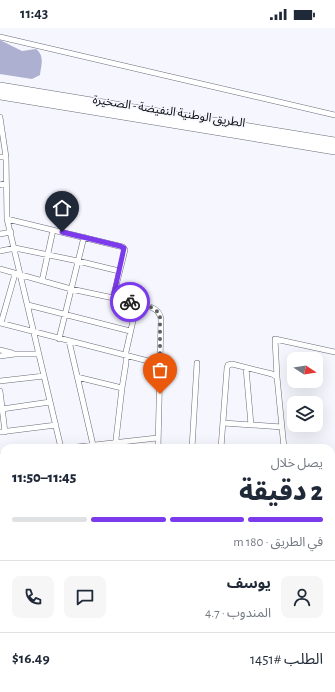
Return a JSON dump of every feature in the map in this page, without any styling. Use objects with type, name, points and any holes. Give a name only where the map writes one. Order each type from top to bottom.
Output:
[{"type":"highway","name":"الطريق الوطنية النفيضة - الصخيرة","points":[[0,87],[335,142]]},
{"type":"highway","name":"الطريق الوطنية النفيضة - الصخيرة","points":[[0,95],[335,150]]},
{"type":"street","points":[[0,37],[335,114]]},
{"type":"street","points":[[0,117],[6,156],[7,218],[60,444]]},
{"type":"street","points":[[0,157],[6,156]]},
{"type":"street","points":[[0,185],[6,183]]},
{"type":"street","points":[[0,218],[7,218],[124,248],[113,298]]},
{"type":"street","points":[[42,281],[53,230]]},
{"type":"street","points":[[0,234],[11,232]]},
{"type":"street","points":[[59,339],[84,237]]},
{"type":"street","points":[[0,251],[14,248],[48,254],[119,271]]},
{"type":"street","points":[[0,269],[71,289],[137,303],[157,310],[160,315],[158,444]]},
{"type":"street","points":[[15,274],[1,323],[160,364]]},
{"type":"street","points":[[116,444],[126,356],[137,303]]},
{"type":"street","points":[[28,305],[130,331]]},
{"type":"street","points":[[284,444],[275,339],[335,352]]},
{"type":"street","points":[[69,341],[93,444]]},
{"type":"street","points":[[0,350],[15,354]]},
{"type":"street","points":[[0,356],[15,354],[38,354]]},
{"type":"street","points":[[192,444],[197,362]]},
{"type":"street","points":[[221,444],[227,366],[232,364],[272,374],[277,377]]},
{"type":"street","points":[[246,368],[251,425]]},
{"type":"street","points":[[0,381],[44,376]]},
{"type":"street","points":[[77,377],[122,388]]},
{"type":"street","points":[[0,391],[3,432],[56,425]]},
{"type":"street","points":[[2,409],[50,402]]},
{"type":"street","points":[[223,423],[282,427]]},
{"type":"street","points":[[122,444],[157,438]]},
{"type":"shaded area","points":[[0,40],[22,51],[36,49],[41,55],[42,65],[40,75],[32,79],[0,74]]},
{"type":"way so far","points":[[130,302],[153,308],[157,310],[160,315],[160,394]]},
{"type":"route","points":[[62,232],[124,248],[125,250],[113,298],[130,302]]}]
